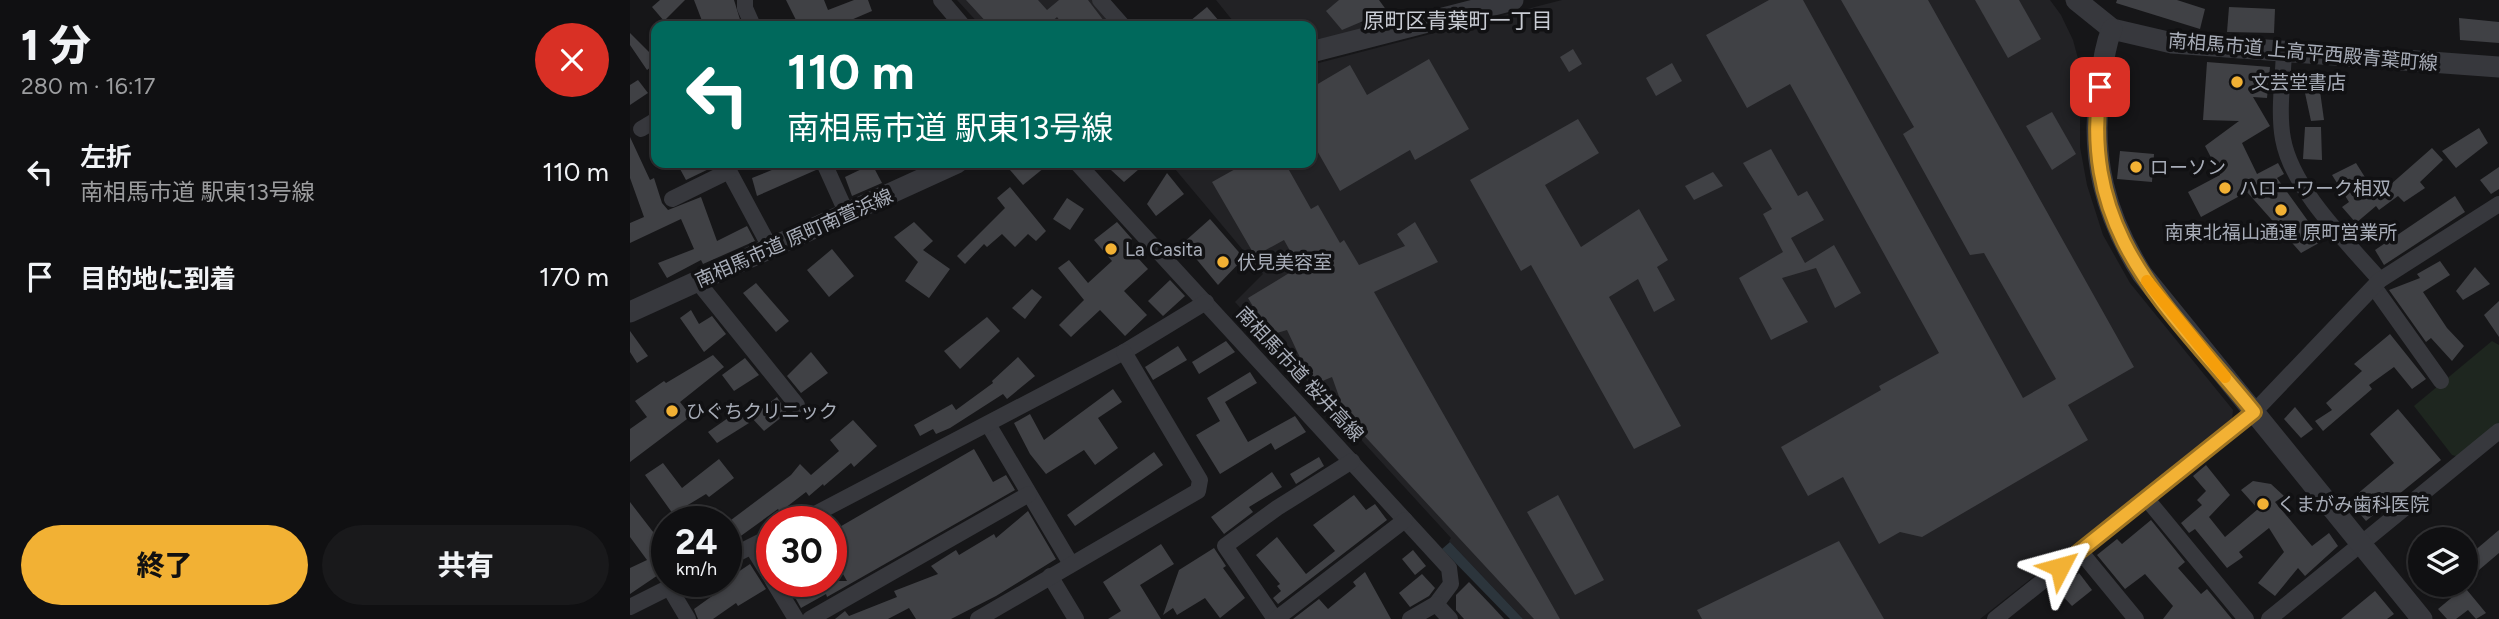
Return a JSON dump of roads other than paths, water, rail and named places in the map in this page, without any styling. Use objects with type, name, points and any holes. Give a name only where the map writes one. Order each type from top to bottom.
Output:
[{"type":"street","points":[[746,0],[745,8],[751,21]]},
{"type":"street","points":[[941,0],[958,21]]},
{"type":"street","points":[[1100,0],[1119,21]]},
{"type":"street","points":[[1316,51],[1513,0]]},
{"type":"street","name":"南相馬市道 上高平西殿青葉町線","points":[[2076,0],[2112,29],[2172,43],[2499,67]]},
{"type":"street","points":[[2112,29],[2106,45],[2095,135],[2097,159],[2112,220],[2142,274],[2422,619]]},
{"type":"street","points":[[2284,52],[2282,135],[2288,161],[2300,182],[2377,283],[2441,381]]},
{"type":"street","points":[[641,129],[651,123]]},
{"type":"street","points":[[672,199],[723,168]]},
{"type":"street","points":[[726,168],[771,249]]},
{"type":"street","points":[[826,168],[847,214]]},
{"type":"street","name":"南相馬市道 原町南萱浜線","points":[[630,311],[946,168]]},
{"type":"street","name":"南相馬市道 桜井高線","points":[[1082,168],[1449,568],[1451,584],[1436,604]]},
{"type":"street","points":[[2001,617],[2254,412],[2377,283],[2499,204]]},
{"type":"street","points":[[697,281],[797,405]]},
{"type":"street","points":[[831,506],[1124,352],[1206,302]]},
{"type":"street","points":[[978,619],[1198,491],[1200,480],[1124,352]]},
{"type":"street","points":[[988,424],[1071,564]]},
{"type":"street","points":[[2269,619],[2499,431]]},
{"type":"street","points":[[1352,461],[1277,508],[1225,546],[1276,619],[1405,520]]},
{"type":"street","points":[[810,619],[1029,494]]},
{"type":"street","points":[[2146,498],[2246,619]]},
{"type":"street","points":[[742,551],[756,544]]},
{"type":"street","points":[[751,547],[756,555]]},
{"type":"street","points":[[2080,551],[2136,619]]},
{"type":"street","points":[[1051,576],[1076,619]]},
{"type":"street","points":[[630,607],[651,596]]},
{"type":"street","points":[[680,597],[688,619]]},
{"type":"street","points":[[782,597],[796,619]]},
{"type":"street","points":[[1410,619],[1436,604],[1450,619]]},
{"type":"place","name":"文芸堂書店","points":[[2237,82]]},
{"type":"place","name":"ローソン","points":[[2136,167]]},
{"type":"place","name":"ハローワーク相双","points":[[2225,188]]},
{"type":"place","name":"南東北福山通運 原町営業所","points":[[2281,210]]},
{"type":"place","name":"La Casita","points":[[1111,249]]},
{"type":"place","name":"伏見美容室","points":[[1223,262]]},
{"type":"place","name":"ひぐちクリニック","points":[[672,411]]},
{"type":"place","name":"くまがみ歯科医院","points":[[2263,504]]},
{"type":"district","name":"原町区青葉町一丁目","points":[[1458,20]]}]
